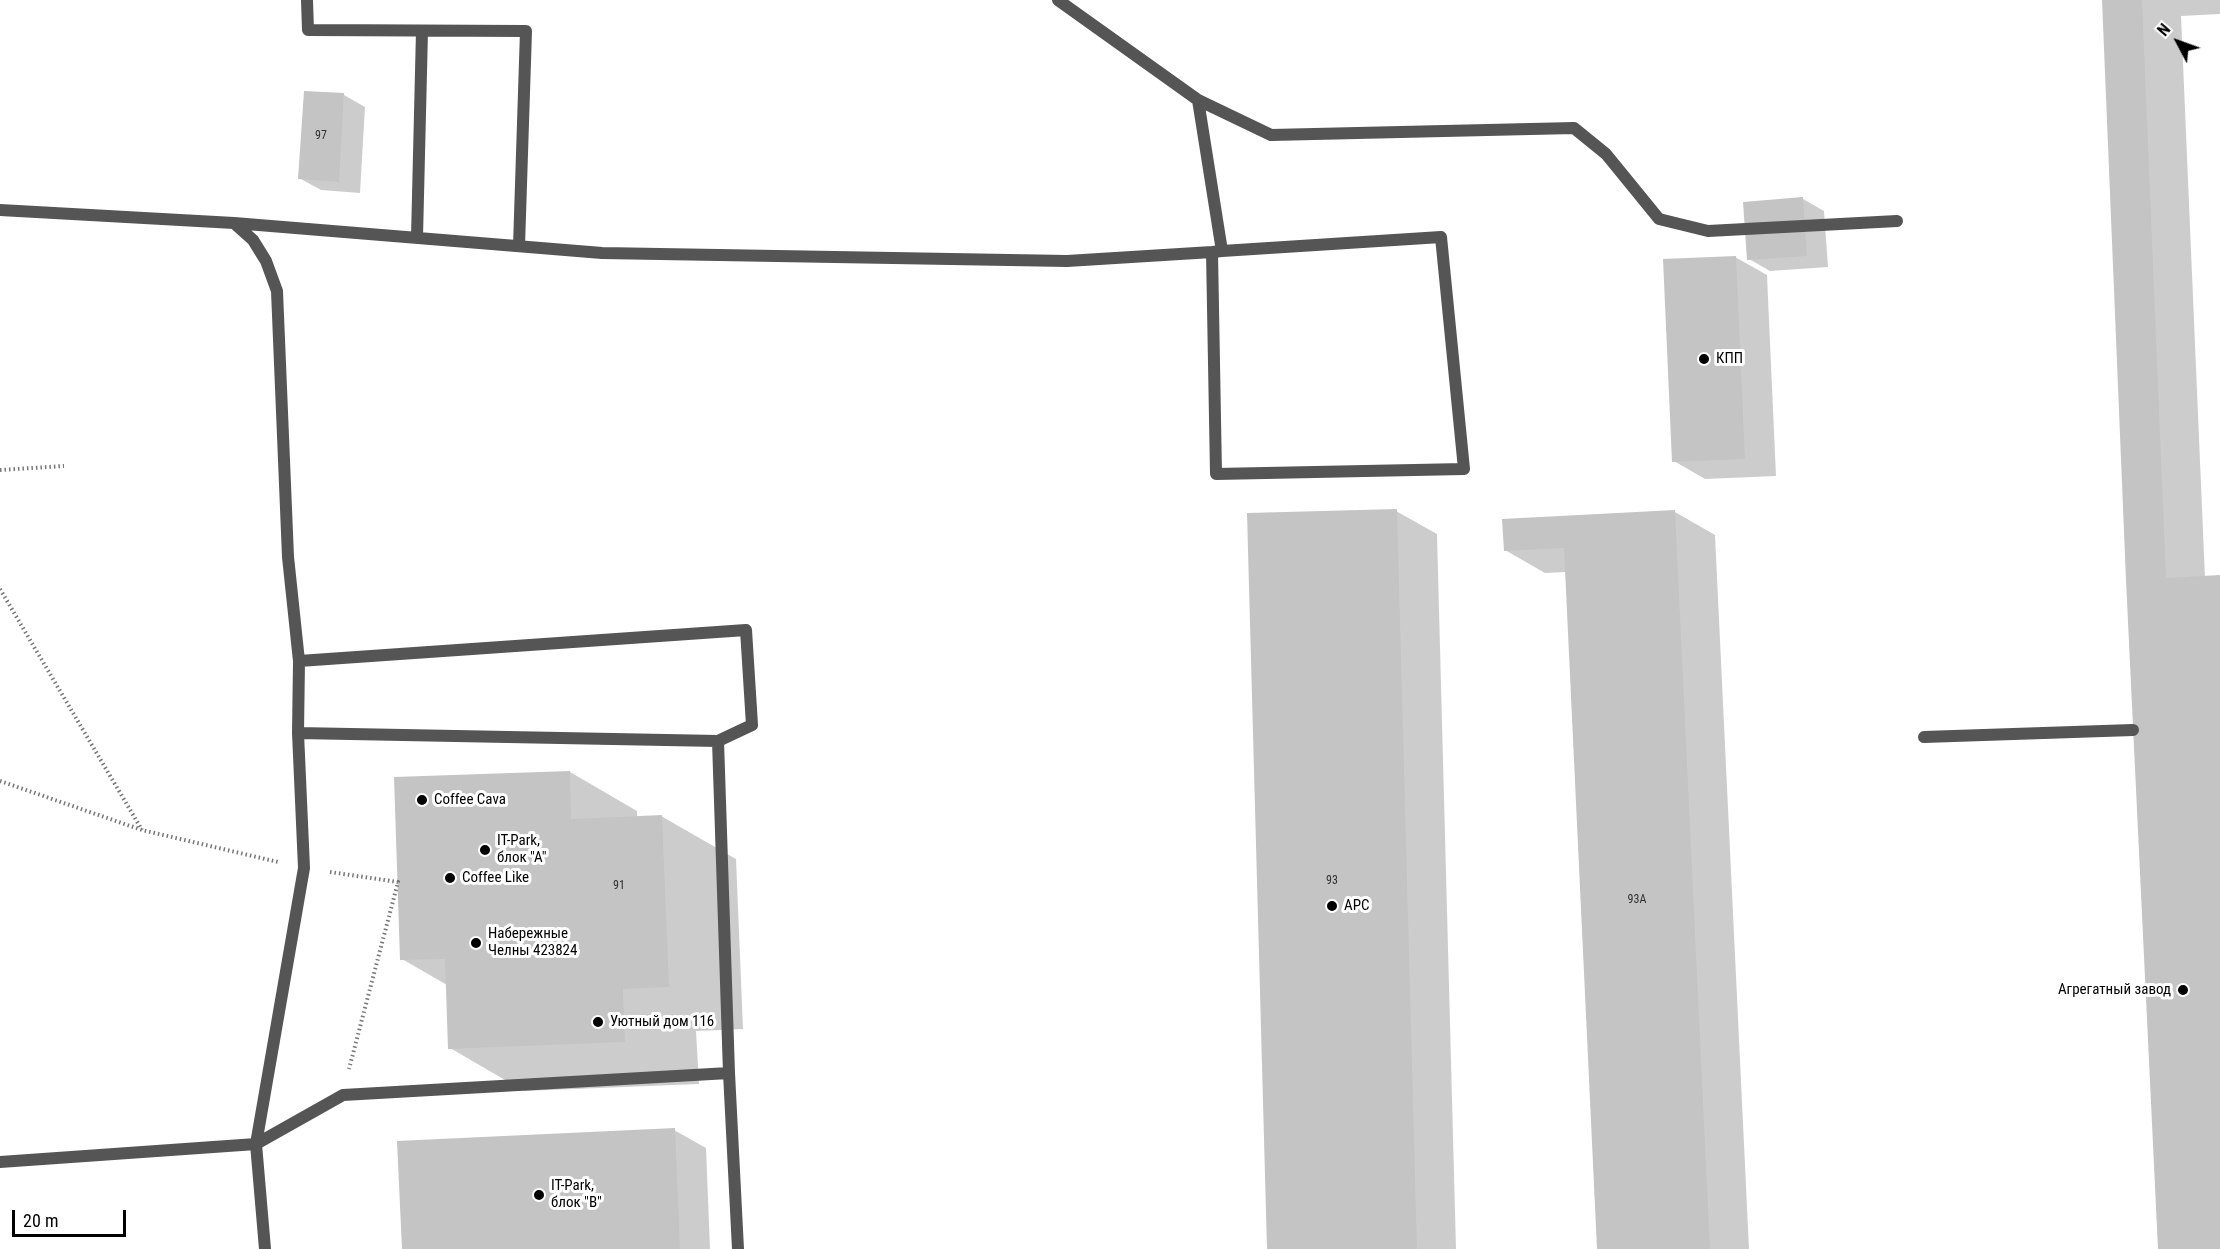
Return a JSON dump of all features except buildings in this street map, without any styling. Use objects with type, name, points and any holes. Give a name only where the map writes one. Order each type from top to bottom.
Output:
[{"type":"lane","points":[[307,0],[308,30],[526,31],[519,246]]},
{"type":"lane","points":[[1058,0],[1198,100],[1271,135],[1574,128],[1606,154],[1659,219],[1708,231],[1897,221]]},
{"type":"lane","points":[[417,237],[422,31]]},
{"type":"lane","points":[[0,210],[234,223],[602,253],[1067,261],[1217,251],[1442,237],[1464,469],[1216,474],[1217,251],[1198,100]]},
{"type":"lane","points":[[234,223],[253,240],[266,261],[277,291],[288,557],[299,661],[298,733],[304,868],[256,1144],[265,1249]]},
{"type":"lane","points":[[298,733],[718,741],[752,725],[746,630],[299,661]]},
{"type":"lane","points":[[1924,737],[2133,730]]},
{"type":"lane","points":[[718,741],[729,1073],[738,1249]]},
{"type":"lane","points":[[0,1162],[256,1144],[343,1095],[729,1073]]},
{"type":"path","points":[[0,470],[64,466]]},
{"type":"path","points":[[0,589],[142,830]]},
{"type":"path","points":[[0,781],[142,830],[304,868],[398,882],[343,1095]]},
{"type":"place","name":"КПП","points":[[1704,359]]},
{"type":"place","name":"Coffee Cava","points":[[422,800]]},
{"type":"place","name":"IT-Park, блок \"А\"","points":[[485,850]]},
{"type":"place","name":"Coffee Like","points":[[450,878]]},
{"type":"place","name":"АРС","points":[[1332,906]]},
{"type":"place","name":"Набережные Челны 423824","points":[[476,943]]},
{"type":"place","name":"Агрегатный завод","points":[[2183,990]]},
{"type":"place","name":"Уютный дом 116","points":[[598,1022]]},
{"type":"place","name":"IT-Park, блок \"В\"","points":[[539,1195]]}]
